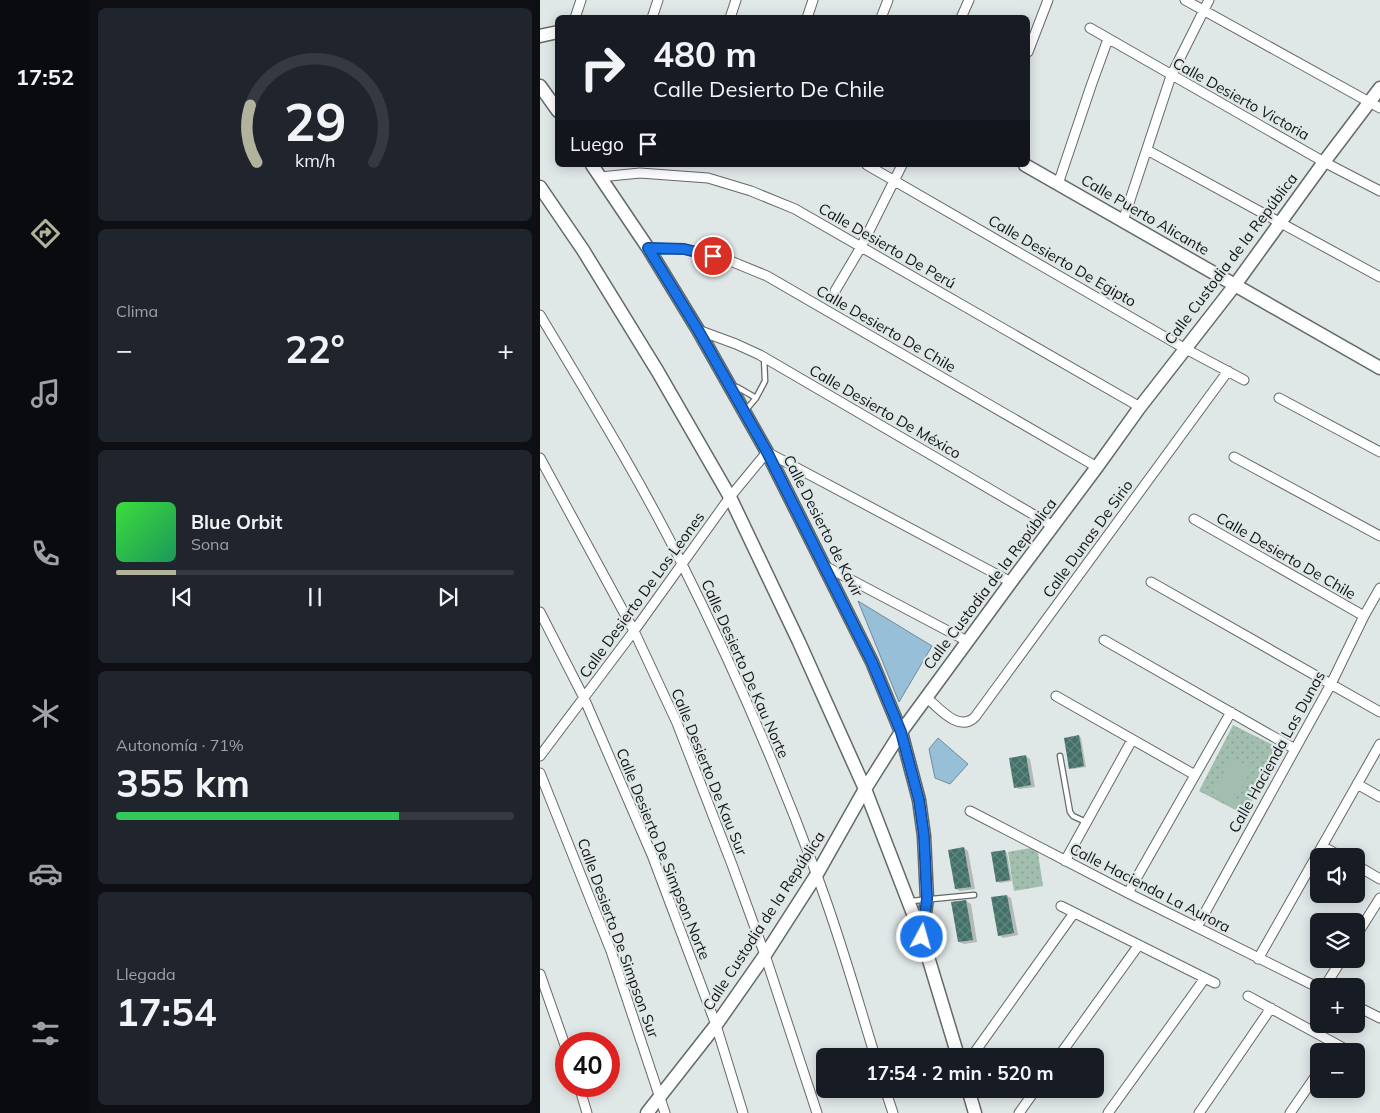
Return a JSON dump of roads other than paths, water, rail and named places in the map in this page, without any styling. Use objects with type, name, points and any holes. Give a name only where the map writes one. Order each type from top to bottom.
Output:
[{"type":"street","points":[[575,15],[581,0]]},
{"type":"street","points":[[653,15],[658,0]]},
{"type":"street","points":[[731,15],[736,0]]},
{"type":"street","points":[[808,15],[813,0]]},
{"type":"street","points":[[882,15],[888,0]]},
{"type":"street","points":[[962,15],[969,0]]},
{"type":"street","points":[[1030,47],[1048,0]]},
{"type":"street","points":[[1185,0],[1374,105]]},
{"type":"street","points":[[1123,221],[1171,76],[1209,0]]},
{"type":"street","name":"Calle Desierto Victoria","points":[[1090,28],[1324,162],[1380,191]]},
{"type":"street","points":[[540,36],[555,33]]},
{"type":"street","points":[[1058,184],[1108,39]]},
{"type":"street","points":[[540,86],[555,107]]},
{"type":"street","name":"Calle Custodia de la República","points":[[647,1113],[716,1025],[765,955],[817,874],[865,789],[926,697],[1184,348],[1235,285],[1324,162],[1374,105],[1380,88]]},
{"type":"street","points":[[1147,150],[1380,277]]},
{"type":"street","name":"Calle Desierto de Kavir","points":[[593,167],[648,248],[698,330],[767,452],[826,566],[872,662],[901,732],[919,800],[924,836],[927,899],[922,937]]},
{"type":"street","name":"Calle Desierto De Egipto","points":[[871,167],[1184,348],[1244,380]]},
{"type":"street","points":[[835,291],[861,247],[901,167]]},
{"type":"street","name":"Calle Puerto Alicante","points":[[1028,167],[1380,368]]},
{"type":"street","name":"Calle Desierto De Perú","points":[[600,177],[640,173],[708,178],[751,191],[795,209],[1140,407]]},
{"type":"street","name":"Calle Desierto de Kavir","points":[[540,188],[582,250],[658,372],[730,497],[800,642],[865,789],[922,937],[956,1048]]},
{"type":"street","name":"Calle Desierto De Chile","points":[[648,248],[684,249],[728,260],[767,276],[1097,467]]},
{"type":"street","name":"Calle Desierto De Kau Norte","points":[[540,315],[615,439],[682,564],[755,722],[787,796],[817,874],[872,1048]]},
{"type":"street","name":"Calle Desierto De México","points":[[698,330],[764,357],[1053,526]]},
{"type":"street","name":"Calle Dunas De Sirio","points":[[926,697],[956,722],[963,724],[970,722],[1228,372]]},
{"type":"street","points":[[1279,398],[1380,452]]},
{"type":"street","points":[[767,452],[1011,582]]},
{"type":"street","name":"Calle Desierto De Los Leones","points":[[540,756],[634,631],[730,497],[767,452]]},
{"type":"street","points":[[1234,457],[1380,536]]},
{"type":"street","name":"Calle Desierto De Kau Sur","points":[[540,458],[634,631],[677,723],[765,955],[816,1113]]},
{"type":"street","name":"Calle Desierto De Chile","points":[[1194,519],[1364,616]]},
{"type":"street","points":[[826,566],[967,641]]},
{"type":"street","points":[[1151,582],[1380,712]]},
{"type":"street","name":"Calle Hacienda Las Dunas","points":[[1197,928],[1380,588]]},
{"type":"street","name":"Calle Desierto De Simpson Norte","points":[[540,612],[584,698],[648,846],[716,1025],[743,1113]]},
{"type":"street","points":[[1104,640],[1295,749]]},
{"type":"street","points":[[1056,696],[1195,775]]},
{"type":"street","points":[[1128,893],[1231,712]]},
{"type":"street","points":[[1066,861],[1132,740]]},
{"type":"street","points":[[1258,958],[1380,744]]},
{"type":"street","name":"Calle Desierto De Simpson Sur","points":[[540,773],[612,951],[665,1113]]},
{"type":"street","points":[[1357,784],[1380,797]]},
{"type":"street","name":"Calle Hacienda La Aurora","points":[[970,811],[1128,893],[1310,984]]},
{"type":"street","points":[[1322,846],[1326,848]]},
{"type":"street","points":[[1365,870],[1380,879]]},
{"type":"street","points":[[1365,922],[1380,898]]},
{"type":"street","points":[[1061,906],[1215,984]]},
{"type":"street","points":[[978,1048],[1074,913]]},
{"type":"street","points":[[1065,1048],[1138,946]]},
{"type":"street","points":[[540,974],[560,1032]]},
{"type":"street","points":[[1108,1113],[1205,978]]},
{"type":"street","points":[[1248,996],[1327,1043]]},
{"type":"street","points":[[1199,1113],[1271,1008]]},
{"type":"street","points":[[1365,1010],[1380,1018]]},
{"type":"street","points":[[1290,1113],[1310,1084]]},
{"type":"street","points":[[582,1097],[587,1113]]},
{"type":"street","points":[[888,1098],[893,1113]]},
{"type":"street","points":[[971,1098],[975,1113]]},
{"type":"street","points":[[1019,1113],[1030,1098]]},
{"type":"lane","points":[[744,412],[756,398],[765,381],[764,357]]},
{"type":"lane","points":[[730,387],[737,387],[756,398]]},
{"type":"lane","points":[[1060,756],[1070,812],[1073,816],[1086,822]]},
{"type":"lane","points":[[908,901],[974,895]]},
{"type":"water","points":[[858,601],[932,646],[899,702]]},
{"type":"water","points":[[938,738],[968,764],[950,784],[935,778],[929,749]]}]
